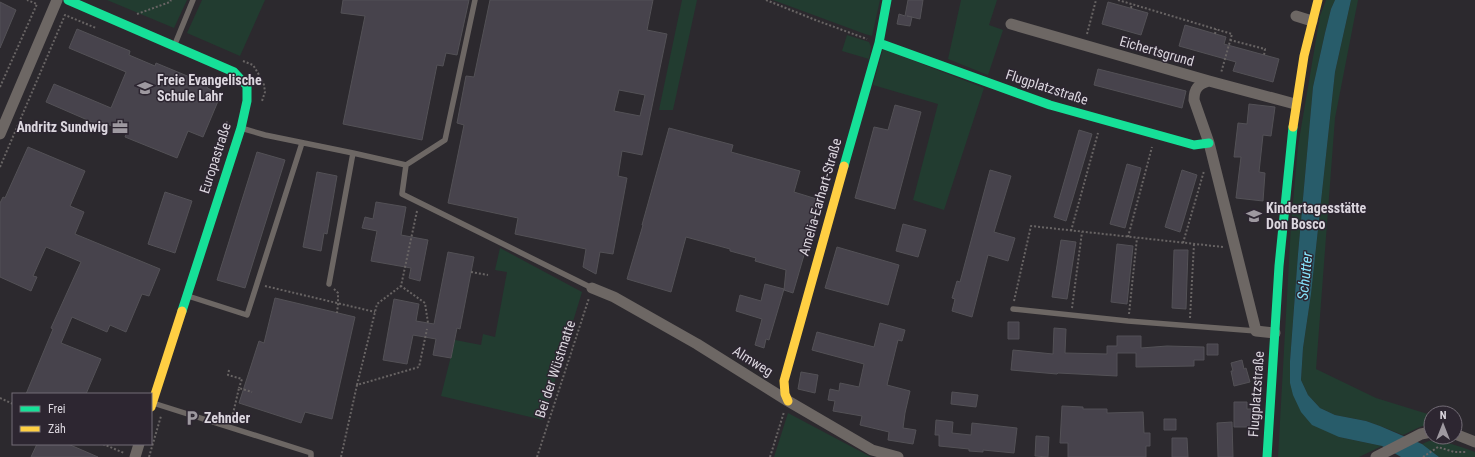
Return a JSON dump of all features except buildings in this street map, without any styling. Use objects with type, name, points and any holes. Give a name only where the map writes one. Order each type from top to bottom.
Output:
[{"type":"street","points":[[0,134],[57,0]]},
{"type":"street","name":"Europastraße","points":[[68,0],[234,72],[247,86],[248,94],[241,128],[152,404]]},
{"type":"street","name":"Amelia-Earhart-Straße","points":[[788,401],[785,394],[784,381],[878,42],[887,0]]},
{"type":"street","name":"Flugplatzstraße","points":[[1267,457],[1282,236],[1295,104],[1312,21],[1318,0]]},
{"type":"street","points":[[1296,16],[1312,21]]},
{"type":"street","name":"Eichertsgrund","points":[[1011,24],[1214,83],[1295,104]]},
{"type":"street","name":"Flugplatzstraße","points":[[878,42],[1050,105],[1194,145],[1209,144]]},
{"type":"street","name":"Flugplatzstraße","points":[[1214,83],[1201,84],[1196,89],[1194,100],[1209,144],[1256,331],[1275,333]]},
{"type":"street","name":"Almweg","points":[[592,288],[614,297],[697,344],[788,401],[872,450],[898,457]]},
{"type":"street","points":[[1377,456],[1423,434]]},
{"type":"street","points":[[1463,437],[1475,442]]},
{"type":"street","points":[[131,456],[138,445]]},
{"type":"lane","points":[[174,45],[193,0]]},
{"type":"lane","points":[[241,128],[302,143],[406,165],[445,140],[475,0]]},
{"type":"lane","points":[[186,296],[247,314],[302,143]]},
{"type":"lane","points":[[329,284],[353,154]]},
{"type":"lane","points":[[406,165],[402,194],[592,288]]},
{"type":"lane","name":"Flugplatzstraße","points":[[1013,309],[1128,321],[1256,331]]},
{"type":"lane","points":[[152,404],[164,406],[311,453],[312,457]]},
{"type":"path","points":[[0,87],[37,4],[28,0]]},
{"type":"path","points":[[141,18],[135,15],[170,2],[171,0]]},
{"type":"path","points":[[766,0],[818,21],[878,42]]},
{"type":"path","points":[[1084,45],[1096,0]]},
{"type":"path","points":[[1118,0],[1232,34],[1214,83]]},
{"type":"path","points":[[0,167],[65,15],[102,30]]},
{"type":"path","points":[[1215,34],[1216,29]]},
{"type":"path","points":[[1230,40],[1265,50],[1264,55]]},
{"type":"path","points":[[240,60],[253,65],[264,85],[265,92],[261,105]]},
{"type":"path","points":[[223,137],[229,116]]},
{"type":"path","points":[[1071,230],[1102,120]]},
{"type":"path","points":[[1128,237],[1155,134]]},
{"type":"path","points":[[1183,243],[1205,168]]},
{"type":"path","points":[[341,457],[377,304],[401,286],[419,202]]},
{"type":"path","points":[[1013,309],[1031,226],[1236,248]]},
{"type":"path","points":[[1071,315],[1082,232]]},
{"type":"path","points":[[1128,321],[1137,238]]},
{"type":"path","points":[[1190,326],[1194,244]]},
{"type":"path","points":[[470,272],[488,275]]},
{"type":"path","points":[[257,284],[375,312]]},
{"type":"path","points":[[329,284],[338,293],[337,313]]},
{"type":"path","points":[[401,286],[425,303],[428,323]]},
{"type":"path","name":"Bei der Wüstmatte","points":[[537,457],[592,288]]},
{"type":"path","points":[[358,385],[419,367],[427,329]]},
{"type":"path","points":[[229,370],[228,375],[242,379],[229,428]]},
{"type":"path","points":[[239,388],[252,392]]},
{"type":"path","points":[[0,398],[12,404]]},
{"type":"path","points":[[770,457],[788,401]]},
{"type":"path","points":[[149,457],[164,406]]},
{"type":"path","points":[[105,445],[131,456]]},
{"type":"path","points":[[1424,457],[1438,448],[1454,452],[1468,452]]},
{"type":"green space","points":[[107,0],[187,0],[174,28]]},
{"type":"green space","points":[[202,0],[265,0],[240,56],[187,33]]},
{"type":"green space","points":[[682,0],[697,0],[673,110],[659,110]]},
{"type":"green space","points":[[773,0],[880,0],[872,36]]},
{"type":"green space","points":[[961,0],[997,0],[989,25],[1003,30],[988,75],[948,59]]},
{"type":"green space","points":[[1326,0],[1335,0],[1331,9],[1313,87],[1298,254],[1290,361],[1290,383],[1339,437],[1382,446],[1359,457],[1278,457],[1291,225],[1298,146],[1320,16]]},
{"type":"green space","points":[[1351,0],[1358,0],[1335,118],[1316,369],[1376,398],[1423,413],[1423,426],[1403,435],[1366,421],[1335,415],[1320,408],[1308,395],[1301,380],[1303,348],[1311,294],[1335,72]]},
{"type":"green space","points":[[847,35],[869,42],[871,47],[869,59],[842,51]]},
{"type":"green space","points":[[883,49],[984,88],[944,210],[913,200],[938,104],[873,85]]},
{"type":"green space","points":[[500,248],[582,292],[543,420],[441,396],[455,340],[481,345],[483,334],[495,337],[507,272],[495,270]]},
{"type":"green space","points":[[788,413],[871,457],[774,457]]},
{"type":"green space","points":[[1423,445],[1453,445],[1475,452],[1475,457],[1439,457]]},
{"type":"water","name":"Schutter","points":[[1335,0],[1351,0],[1335,72],[1311,294],[1303,348],[1301,380],[1308,395],[1320,408],[1335,415],[1366,421],[1380,426],[1422,444],[1439,457],[1401,457],[1382,446],[1339,437],[1312,425],[1301,412],[1293,395],[1290,383],[1290,361],[1298,254],[1313,87],[1331,9]]},
{"type":"traffic: fast","points":[[68,0],[234,72],[247,86],[247,101],[241,128],[182,311]]},
{"type":"traffic: fast","points":[[844,166],[879,43],[887,0]]},
{"type":"traffic: fast","points":[[879,43],[1050,105],[1194,145],[1209,143]]},
{"type":"traffic: fast","points":[[1267,457],[1279,266],[1293,127]]},
{"type":"traffic: slow","points":[[1293,127],[1304,56],[1318,0]]},
{"type":"traffic: slow","points":[[788,401],[785,394],[784,381],[844,166]]},
{"type":"traffic: slow","points":[[152,404],[182,311]]},
{"type":"place","name":"Freie Evangelische Schule Lahr","points":[[145,88]]},
{"type":"place","name":"Andritz Sundwig","points":[[120,127]]},
{"type":"place","name":"Kindertagesstätte Don Bosco","points":[[1254,216]]},
{"type":"place","name":"Zehnder","points":[[192,418]]}]
